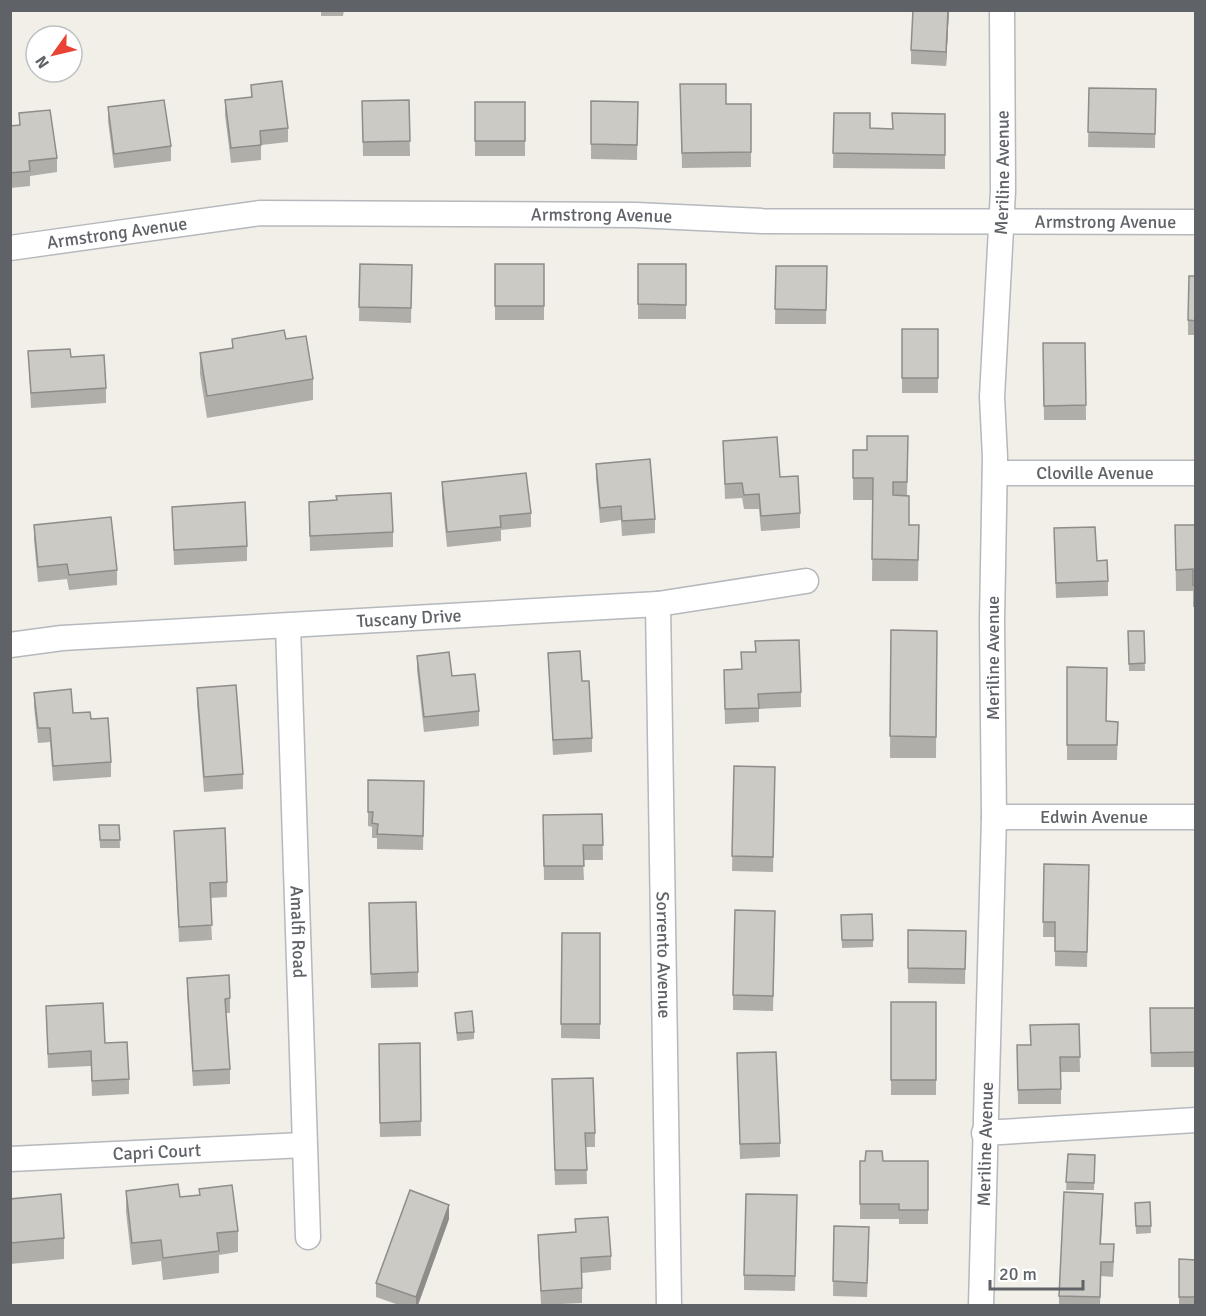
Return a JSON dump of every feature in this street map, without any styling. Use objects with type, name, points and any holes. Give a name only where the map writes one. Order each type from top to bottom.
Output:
[{"type":"street","name":"Meriline Avenue","points":[[981,1305],[994,817],[993,334],[1000,222],[1002,10]]},
{"type":"street","name":"Armstrong Avenue","points":[[10,248],[260,213],[625,215],[762,221],[1196,222]]},
{"type":"street","name":"Cloville Avenue","points":[[995,473],[1196,473]]},
{"type":"street","name":"Tuscany Drive","points":[[10,645],[62,638],[658,604],[806,581]]},
{"type":"street","name":"Sorrento Avenue","points":[[658,604],[669,1305]]},
{"type":"street","name":"Amalfi Road","points":[[288,626],[308,1237]]},
{"type":"street","name":"Edwin Avenue","points":[[994,817],[1196,817]]},
{"type":"street","points":[[984,1133],[1196,1120]]},
{"type":"street","name":"Capri Court","points":[[10,1159],[304,1145]]},
{"type":"building","points":[[913,10],[948,10],[946,52],[911,50]]},
{"type":"building","points":[[282,81],[288,128],[260,131],[261,145],[231,148],[225,100],[252,97],[251,85]]},
{"type":"building","points":[[680,84],[726,84],[726,104],[751,104],[751,152],[682,153]]},
{"type":"building","points":[[1089,88],[1156,89],[1155,134],[1088,132]]},
{"type":"building","points":[[164,100],[171,146],[114,154],[108,107]]},
{"type":"building","points":[[409,100],[410,141],[363,142],[362,101]]},
{"type":"building","points":[[591,101],[638,102],[637,145],[591,144]]},
{"type":"building","points":[[475,102],[525,102],[525,141],[475,141]]},
{"type":"building","points":[[50,110],[57,158],[29,161],[30,171],[10,173],[10,126],[20,125],[19,113]]},
{"type":"building","points":[[834,113],[870,113],[870,128],[893,129],[892,113],[945,114],[945,155],[833,153]]},
{"type":"building","points":[[360,264],[412,265],[411,308],[359,307]]},
{"type":"building","points":[[495,264],[544,264],[544,306],[495,306]]},
{"type":"building","points":[[638,264],[686,264],[686,305],[638,304]]},
{"type":"building","points":[[776,266],[827,266],[826,310],[775,309]]},
{"type":"building","points":[[1189,276],[1196,276],[1196,321],[1188,320]]},
{"type":"building","points":[[902,329],[938,329],[938,378],[902,378]]},
{"type":"building","points":[[284,330],[286,339],[306,336],[313,379],[207,396],[200,353],[233,348],[232,339]]},
{"type":"building","points":[[1043,343],[1085,343],[1086,405],[1044,406]]},
{"type":"building","points":[[70,349],[71,357],[104,355],[106,388],[31,393],[28,351]]},
{"type":"building","points":[[867,436],[908,436],[907,482],[893,482],[893,495],[909,496],[909,525],[919,525],[918,560],[872,559],[873,478],[853,478],[853,450],[867,450]]},
{"type":"building","points":[[777,437],[780,477],[798,476],[800,513],[761,516],[759,494],[744,495],[742,483],[725,484],[723,441]]},
{"type":"building","points":[[650,459],[655,519],[622,521],[621,506],[600,508],[596,464]]},
{"type":"building","points":[[526,473],[531,513],[500,516],[501,527],[447,532],[442,482]]},
{"type":"building","points":[[391,493],[393,532],[310,536],[309,502],[337,500],[336,496]]},
{"type":"building","points":[[245,502],[247,546],[174,550],[172,507]]},
{"type":"building","points":[[111,517],[117,570],[69,575],[67,564],[38,567],[34,525]]},
{"type":"building","points":[[1175,525],[1196,525],[1196,585],[1193,585],[1193,569],[1176,570]]},
{"type":"building","points":[[1095,527],[1097,561],[1107,560],[1108,581],[1056,583],[1054,528]]},
{"type":"building","points":[[891,630],[937,631],[936,737],[890,736]]},
{"type":"building","points":[[1128,631],[1144,631],[1145,663],[1129,664]]},
{"type":"building","points":[[799,640],[801,692],[758,694],[759,708],[725,709],[724,670],[742,669],[741,652],[756,652],[755,641]]},
{"type":"building","points":[[580,651],[582,681],[589,681],[592,738],[553,740],[548,653]]},
{"type":"building","points":[[449,652],[452,676],[475,674],[479,711],[424,717],[417,656]]},
{"type":"building","points":[[1067,667],[1107,668],[1106,721],[1118,722],[1117,745],[1067,745]]},
{"type":"building","points":[[236,685],[243,774],[204,777],[197,688]]},
{"type":"building","points":[[71,689],[73,713],[90,712],[91,719],[108,718],[111,762],[53,766],[50,728],[38,728],[34,693]]},
{"type":"building","points":[[734,766],[775,767],[773,857],[732,856]]},
{"type":"building","points":[[368,780],[424,781],[423,836],[377,834],[378,824],[372,823],[373,812],[368,812]]},
{"type":"building","points":[[602,814],[603,845],[583,845],[584,866],[544,866],[543,815]]},
{"type":"building","points":[[99,825],[119,825],[120,840],[100,840]]},
{"type":"building","points":[[225,828],[227,882],[210,883],[212,925],[179,927],[174,831]]},
{"type":"building","points":[[1044,864],[1089,865],[1087,952],[1055,951],[1055,922],[1043,922]]},
{"type":"building","points":[[416,902],[418,972],[371,974],[369,903]]},
{"type":"building","points":[[735,910],[775,911],[773,996],[733,995]]},
{"type":"building","points":[[872,914],[873,940],[842,940],[841,915]]},
{"type":"building","points":[[908,930],[966,931],[965,969],[908,968]]},
{"type":"building","points":[[562,933],[600,933],[600,1024],[561,1024]]},
{"type":"building","points":[[229,975],[230,998],[225,999],[230,1069],[193,1071],[187,978]]},
{"type":"building","points":[[891,1002],[936,1002],[936,1080],[891,1080]]},
{"type":"building","points":[[103,1003],[105,1043],[127,1042],[129,1079],[92,1081],[91,1051],[48,1054],[46,1006]]},
{"type":"building","points":[[1150,1008],[1196,1008],[1196,1052],[1151,1053]]},
{"type":"building","points":[[472,1011],[474,1032],[457,1033],[455,1013]]},
{"type":"building","points":[[1079,1024],[1080,1057],[1060,1057],[1061,1089],[1018,1090],[1017,1045],[1031,1045],[1030,1025]]},
{"type":"building","points":[[420,1043],[421,1121],[380,1123],[379,1044]]},
{"type":"building","points":[[776,1052],[780,1143],[740,1144],[737,1053]]},
{"type":"building","points":[[593,1078],[595,1133],[585,1133],[587,1170],[555,1170],[552,1079]]},
{"type":"building","points":[[866,1151],[882,1151],[883,1161],[928,1161],[928,1210],[899,1210],[899,1204],[860,1204],[860,1161],[865,1161]]},
{"type":"building","points":[[1068,1154],[1095,1155],[1094,1183],[1066,1182]]},
{"type":"building","points":[[178,1184],[180,1197],[200,1195],[199,1189],[232,1185],[238,1231],[217,1233],[219,1251],[163,1258],[161,1240],[132,1243],[126,1191]]},
{"type":"building","points":[[410,1190],[449,1205],[416,1297],[376,1283]]},
{"type":"building","points":[[1064,1192],[1103,1194],[1100,1244],[1114,1244],[1113,1262],[1101,1262],[1100,1297],[1059,1296]]},
{"type":"building","points":[[61,1194],[64,1238],[10,1243],[10,1199]]},
{"type":"building","points":[[746,1194],[797,1195],[795,1276],[744,1275]]},
{"type":"building","points":[[1150,1202],[1151,1226],[1136,1226],[1135,1203]]},
{"type":"building","points":[[608,1217],[611,1256],[581,1258],[582,1288],[541,1291],[538,1235],[576,1232],[575,1219]]},
{"type":"building","points":[[834,1226],[869,1227],[867,1283],[833,1281]]},
{"type":"building","points":[[1179,1259],[1196,1260],[1196,1297],[1179,1297]]}]
